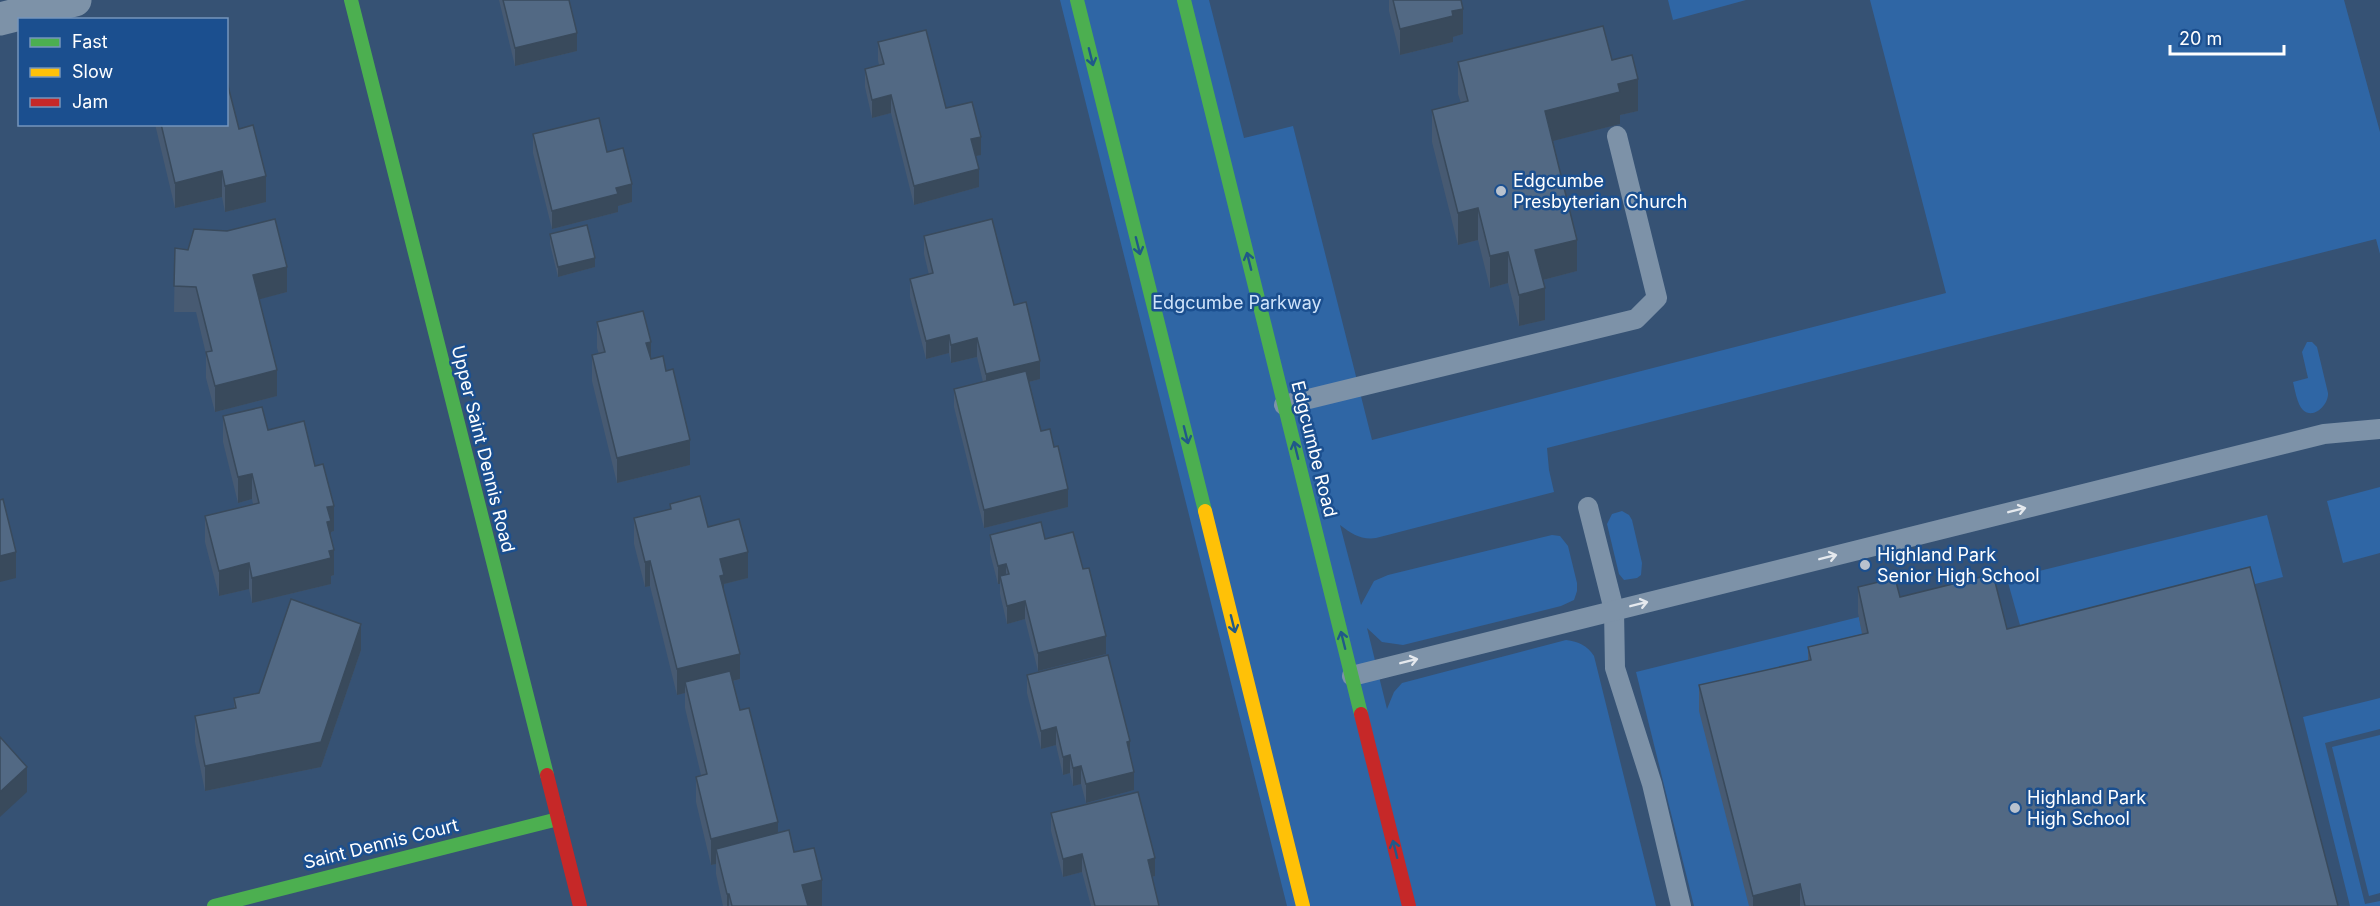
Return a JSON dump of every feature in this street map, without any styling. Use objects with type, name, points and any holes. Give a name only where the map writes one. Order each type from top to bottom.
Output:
[{"type":"street","points":[[0,19],[75,0]]},
{"type":"street","name":"Upper Saint Dennis Road","points":[[351,0],[580,906]]},
{"type":"street","points":[[1077,0],[1303,906]]},
{"type":"street","name":"Edgcumbe Road","points":[[1184,0],[1409,906]]},
{"type":"street","name":"Saint Dennis Court","points":[[214,906],[558,819]]},
{"type":"lane","points":[[1284,405],[1636,319],[1657,298],[1617,136]]},
{"type":"lane","points":[[1352,676],[2324,434],[2373,430]]},
{"type":"lane","points":[[1588,507],[1614,610],[1615,668],[1652,784],[1680,906]]},
{"type":"green space","name":"Edgcumbe Parkway","points":[[1060,0],[1209,0],[1244,138],[1293,126],[1372,440],[1946,293],[1870,0],[2344,0],[2380,132],[2380,254],[2376,239],[1547,448],[1554,492],[1376,538],[1357,536],[1340,525],[1361,605],[1374,581],[1388,575],[1552,535],[1560,536],[1568,546],[1577,583],[1574,600],[1561,606],[1403,645],[1382,642],[1367,628],[1387,709],[1394,692],[1402,683],[1566,640],[1585,647],[1594,656],[1656,906],[1287,906]]},
{"type":"green space","points":[[1668,0],[1746,0],[1673,20]]},
{"type":"green space","points":[[2307,342],[2312,342],[2317,347],[2328,393],[2323,406],[2312,413],[2307,413],[2301,407],[2293,382],[2308,378],[2302,352]]},
{"type":"green space","points":[[2380,487],[2380,553],[2343,563],[2327,501]]},
{"type":"green space","points":[[1622,511],[1632,520],[1642,563],[1641,575],[1624,580],[1619,574],[1607,524],[1612,514]]},
{"type":"green space","points":[[2267,515],[2283,577],[2048,636],[2024,639],[2007,579]]},
{"type":"green space","points":[[1859,617],[1868,658],[1749,906],[1694,906],[1636,672]]},
{"type":"green space","points":[[2380,698],[2380,729],[2325,743],[2365,904],[2380,901],[2380,906],[2350,906],[2303,717]]},
{"type":"green space","points":[[2380,735],[2380,893],[2369,896],[2332,747]]},
{"type":"building","points":[[503,0],[569,0],[577,33],[515,48]]},
{"type":"building","points":[[1393,0],[1461,0],[1463,9],[1452,11],[1453,16],[1400,29]]},
{"type":"building","name":"Edgcumbe Presbyterian Church","points":[[1603,26],[1612,60],[1632,55],[1638,79],[1618,84],[1620,92],[1545,111],[1577,240],[1535,250],[1545,288],[1519,295],[1508,252],[1490,256],[1478,208],[1458,213],[1432,110],[1468,101],[1458,62]]},
{"type":"building","points":[[926,30],[946,108],[972,102],[981,137],[971,139],[979,169],[914,186],[891,95],[872,100],[865,69],[884,64],[878,42]]},
{"type":"building","points":[[228,86],[239,129],[253,125],[266,176],[225,186],[222,171],[175,183],[161,126],[228,126]]},
{"type":"building","points":[[599,118],[607,152],[623,148],[632,184],[616,188],[618,194],[552,211],[533,134]]},
{"type":"building","points":[[275,219],[287,267],[253,275],[277,370],[215,386],[206,352],[212,351],[196,287],[174,286],[175,248],[188,250],[194,229],[227,231]]},
{"type":"building","points":[[992,219],[1014,305],[1026,302],[1040,361],[986,374],[977,338],[951,345],[949,335],[926,341],[910,279],[933,273],[924,236]]},
{"type":"building","points":[[587,225],[595,258],[558,267],[550,234]]},
{"type":"building","points":[[643,311],[651,342],[646,343],[651,359],[663,356],[666,371],[673,369],[690,440],[617,458],[592,355],[605,352],[597,322]]},
{"type":"building","points":[[1026,371],[1041,431],[1050,429],[1054,447],[1058,446],[1068,489],[984,510],[954,389]]},
{"type":"building","points":[[262,407],[268,430],[304,421],[315,466],[323,464],[334,506],[327,507],[331,521],[327,522],[334,550],[329,551],[331,558],[252,578],[249,563],[219,571],[205,516],[259,503],[252,474],[238,477],[223,416]]},
{"type":"building","points":[[700,496],[708,527],[739,519],[748,552],[720,559],[724,575],[720,576],[740,654],[677,669],[650,561],[645,562],[634,518],[671,509],[670,504]]},
{"type":"building","points":[[3,499],[16,552],[0,556],[0,500]]},
{"type":"building","points":[[1041,522],[1045,539],[1073,532],[1083,569],[1089,568],[1106,636],[1038,653],[1025,601],[1007,606],[1000,576],[1009,574],[1006,564],[998,566],[990,535]]},
{"type":"building","name":"Highland Park High School","points":[[2250,567],[2338,906],[1805,906],[1800,884],[1753,896],[1699,685],[1811,660],[1808,647],[1868,633],[1858,587],[1895,578],[1900,597],[1993,574],[2007,629]]},
{"type":"building","points":[[291,599],[361,624],[321,742],[205,766],[195,716],[236,708],[234,698],[259,693]]},
{"type":"building","points":[[1108,655],[1130,741],[1127,742],[1134,772],[1086,784],[1081,766],[1073,768],[1070,755],[1063,757],[1056,727],[1041,731],[1027,675]]},
{"type":"building","points":[[730,671],[740,710],[749,708],[778,822],[711,839],[696,777],[707,774],[685,682]]},
{"type":"building","points":[[0,737],[27,767],[0,792]]},
{"type":"building","points":[[1138,792],[1155,858],[1148,860],[1159,906],[1095,906],[1082,854],[1063,859],[1051,813]]},
{"type":"building","points":[[789,830],[794,852],[814,848],[822,880],[802,885],[808,906],[732,906],[716,849]]},
{"type":"traffic: fast","points":[[351,0],[547,775]]},
{"type":"traffic: fast","points":[[1077,0],[1205,511]]},
{"type":"traffic: fast","points":[[1184,0],[1361,714]]},
{"type":"traffic: fast","points":[[214,906],[558,819]]},
{"type":"traffic: slow","points":[[1205,511],[1303,906]]},
{"type":"traffic: jam","points":[[1361,714],[1409,906]]},
{"type":"traffic: jam","points":[[547,775],[580,906]]},
{"type":"place","name":"Edgcumbe Presbyterian Church","points":[[1501,191]]},
{"type":"place","name":"Highland Park Senior High School","points":[[1865,565]]},
{"type":"place","name":"Highland Park High School","points":[[2015,808]]}]
